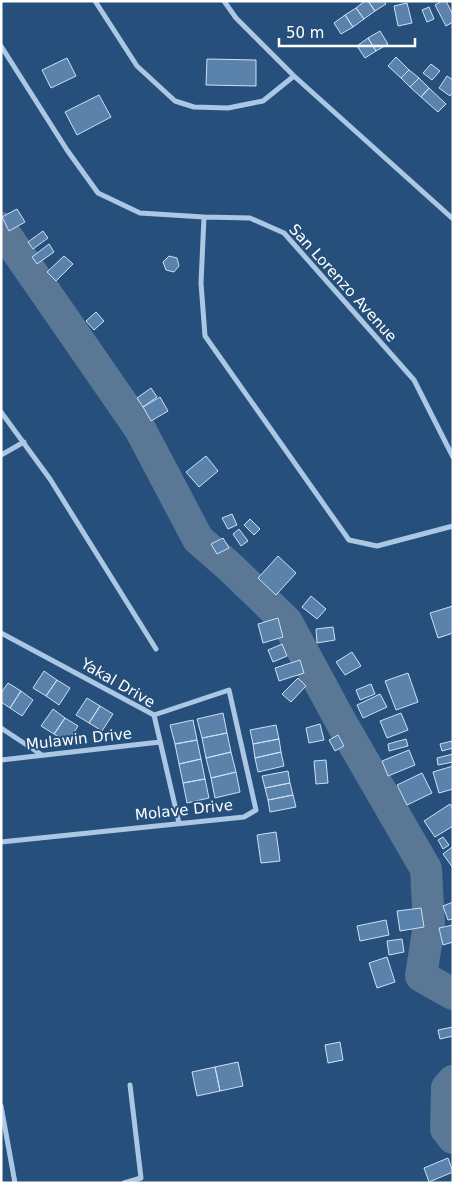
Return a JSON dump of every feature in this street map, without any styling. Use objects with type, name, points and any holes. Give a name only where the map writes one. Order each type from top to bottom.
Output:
[{"type":"street","points":[[95,1],[137,66],[175,101],[194,107],[228,108],[263,101],[294,76]]},
{"type":"street","points":[[224,1],[236,18],[294,76],[453,219]]},
{"type":"street","name":"San Lorenzo Avenue","points":[[1,46],[67,150],[98,193],[140,213],[250,218],[284,233],[414,380],[453,458]]},
{"type":"street","points":[[204,217],[201,283],[204,336],[349,540],[377,546],[453,526]]},
{"type":"street","points":[[1,412],[50,479],[156,649]]},
{"type":"street","points":[[1,456],[24,442]]},
{"type":"street","name":"Yakal Drive","points":[[1,632],[154,715],[179,823]]},
{"type":"street","name":"Molave Drive","points":[[1,842],[244,817],[256,810],[228,690],[154,715]]},
{"type":"street","points":[[1,728],[42,755]]},
{"type":"street","name":"Mulawin Drive","points":[[1,760],[160,742]]},
{"type":"street","points":[[124,1183],[141,1178],[130,1085]]},
{"type":"street","points":[[1,1106],[15,1183]]},
{"type":"building","points":[[365,1],[368,1],[375,11],[364,19],[356,8]]},
{"type":"building","points":[[368,1],[384,1],[386,4],[375,11]]},
{"type":"building","points":[[446,1],[453,15],[453,22],[446,26],[435,5]]},
{"type":"building","points":[[407,3],[412,23],[398,26],[394,6]]},
{"type":"building","points":[[429,7],[434,19],[427,22],[422,10]]},
{"type":"building","points":[[356,8],[364,19],[353,27],[345,15]]},
{"type":"building","points":[[345,15],[353,27],[341,34],[334,23]]},
{"type":"building","points":[[380,31],[388,44],[376,51],[368,38]]},
{"type":"building","points":[[368,38],[376,51],[365,58],[357,46]]},
{"type":"building","points":[[396,57],[409,70],[401,78],[388,66]]},
{"type":"building","points":[[67,58],[76,76],[51,88],[42,70]]},
{"type":"building","points":[[207,59],[256,60],[256,86],[206,85]]},
{"type":"building","points":[[431,64],[440,71],[432,80],[423,73]]},
{"type":"building","points":[[409,70],[419,78],[410,87],[401,78]]},
{"type":"building","points":[[447,76],[453,80],[453,92],[450,96],[439,88]]},
{"type":"building","points":[[419,78],[429,88],[421,97],[410,87]]},
{"type":"building","points":[[429,88],[446,104],[438,112],[421,97]]},
{"type":"building","points":[[99,95],[111,117],[77,135],[65,112]]},
{"type":"building","points":[[17,209],[25,222],[9,231],[2,217]]},
{"type":"building","points":[[43,231],[48,238],[33,249],[28,242]]},
{"type":"building","points":[[49,244],[54,252],[37,264],[32,257]]},
{"type":"building","points":[[64,256],[73,264],[56,281],[47,272]]},
{"type":"building","points":[[169,256],[177,258],[179,266],[174,272],[166,270],[163,262]]},
{"type":"building","points":[[96,312],[104,321],[94,330],[86,321]]},
{"type":"building","points":[[151,388],[157,397],[143,407],[137,398]]},
{"type":"building","points":[[160,397],[168,411],[151,421],[143,407]]},
{"type":"building","points":[[206,456],[218,471],[199,487],[186,472]]},
{"type":"building","points":[[232,514],[237,525],[228,529],[222,518]]},
{"type":"building","points":[[250,519],[260,529],[254,535],[244,525]]},
{"type":"building","points":[[239,529],[248,541],[241,546],[233,534]]},
{"type":"building","points":[[223,538],[229,548],[217,554],[211,544]]},
{"type":"building","points":[[278,556],[296,573],[276,595],[258,578]]},
{"type":"building","points":[[311,596],[326,609],[317,619],[302,607]]},
{"type":"building","points":[[453,606],[453,633],[438,638],[430,613]]},
{"type":"building","points":[[278,618],[283,637],[263,643],[258,624]]},
{"type":"building","points":[[333,627],[335,640],[317,643],[316,629]]},
{"type":"building","points":[[282,644],[287,656],[273,662],[268,650]]},
{"type":"building","points":[[352,652],[361,666],[345,675],[336,662]]},
{"type":"building","points":[[300,660],[304,673],[279,681],[275,668]]},
{"type":"building","points":[[44,671],[57,680],[46,696],[33,688]]},
{"type":"building","points":[[408,673],[418,702],[396,710],[385,681]]},
{"type":"building","points":[[298,678],[306,686],[291,702],[282,694]]},
{"type":"building","points":[[57,680],[70,688],[59,705],[46,696]]},
{"type":"building","points":[[8,683],[21,691],[10,708],[1,702],[1,693]]},
{"type":"building","points":[[371,684],[375,694],[360,700],[356,690]]},
{"type":"building","points":[[21,691],[33,700],[22,716],[10,708]]},
{"type":"building","points":[[380,694],[387,707],[363,718],[357,705]]},
{"type":"building","points":[[87,698],[100,706],[89,723],[76,715]]},
{"type":"building","points":[[100,706],[113,714],[102,731],[89,723]]},
{"type":"building","points":[[53,709],[65,718],[54,734],[41,726]]},
{"type":"building","points":[[223,713],[227,733],[202,738],[197,719]]},
{"type":"building","points":[[401,713],[408,730],[387,738],[380,721]]},
{"type":"building","points":[[65,718],[78,726],[67,743],[54,734]]},
{"type":"building","points":[[193,720],[197,740],[175,744],[170,725]]},
{"type":"building","points":[[320,724],[324,740],[309,743],[306,728]]},
{"type":"building","points":[[276,725],[279,739],[253,744],[250,730]]},
{"type":"building","points":[[227,733],[231,752],[206,758],[202,738]]},
{"type":"building","points":[[338,735],[344,746],[335,751],[329,740]]},
{"type":"building","points":[[279,739],[281,752],[255,758],[253,744]]},
{"type":"building","points":[[406,739],[408,746],[389,751],[388,744]]},
{"type":"building","points":[[197,740],[201,759],[179,764],[175,744]]},
{"type":"building","points":[[452,741],[453,748],[442,751],[440,744]]},
{"type":"building","points":[[409,750],[415,765],[388,776],[382,761]]},
{"type":"building","points":[[231,752],[236,772],[211,778],[206,758]]},
{"type":"building","points":[[281,752],[284,766],[258,772],[255,758]]},
{"type":"building","points":[[453,754],[453,762],[438,765],[437,758]]},
{"type":"building","points":[[201,759],[205,779],[183,783],[179,764]]},
{"type":"building","points":[[326,760],[328,783],[316,784],[314,761]]},
{"type":"building","points":[[453,766],[453,789],[439,793],[433,772]]},
{"type":"building","points":[[288,771],[290,783],[265,788],[262,776]]},
{"type":"building","points":[[236,772],[240,792],[215,798],[211,778]]},
{"type":"building","points":[[422,773],[432,793],[407,805],[397,785]]},
{"type":"building","points":[[205,779],[209,798],[187,803],[183,783]]},
{"type":"building","points":[[290,783],[293,795],[268,800],[265,788]]},
{"type":"building","points":[[293,795],[296,807],[270,812],[268,800]]},
{"type":"building","points":[[450,804],[453,809],[453,826],[435,837],[424,821]]},
{"type":"building","points":[[276,832],[280,861],[261,863],[257,835]]},
{"type":"building","points":[[443,837],[449,845],[443,849],[438,840]]},
{"type":"building","points":[[453,847],[453,868],[443,854]]},
{"type":"building","points":[[453,902],[453,919],[448,920],[443,906]]},
{"type":"building","points":[[421,908],[424,927],[400,931],[397,911]]},
{"type":"building","points":[[386,920],[389,935],[360,941],[357,926]]},
{"type":"building","points":[[453,925],[453,942],[443,945],[439,928]]},
{"type":"building","points":[[402,939],[404,952],[389,955],[387,941]]},
{"type":"building","points":[[387,957],[395,982],[377,988],[369,963]]},
{"type":"building","points":[[453,1027],[453,1036],[440,1039],[438,1030]]},
{"type":"building","points":[[340,1042],[343,1060],[328,1063],[325,1045]]},
{"type":"building","points":[[238,1062],[243,1086],[220,1091],[215,1067]]},
{"type":"building","points":[[215,1067],[220,1091],[197,1096],[192,1072]]},
{"type":"building","points":[[448,1158],[453,1172],[429,1182],[424,1168]]},
{"type":"waterway","points":[[1,228],[140,429],[198,539],[287,622],[341,722],[426,869],[429,925],[421,976],[453,994]]},
{"type":"waterway","points":[[453,1081],[447,1088],[446,1129],[453,1138]]}]
